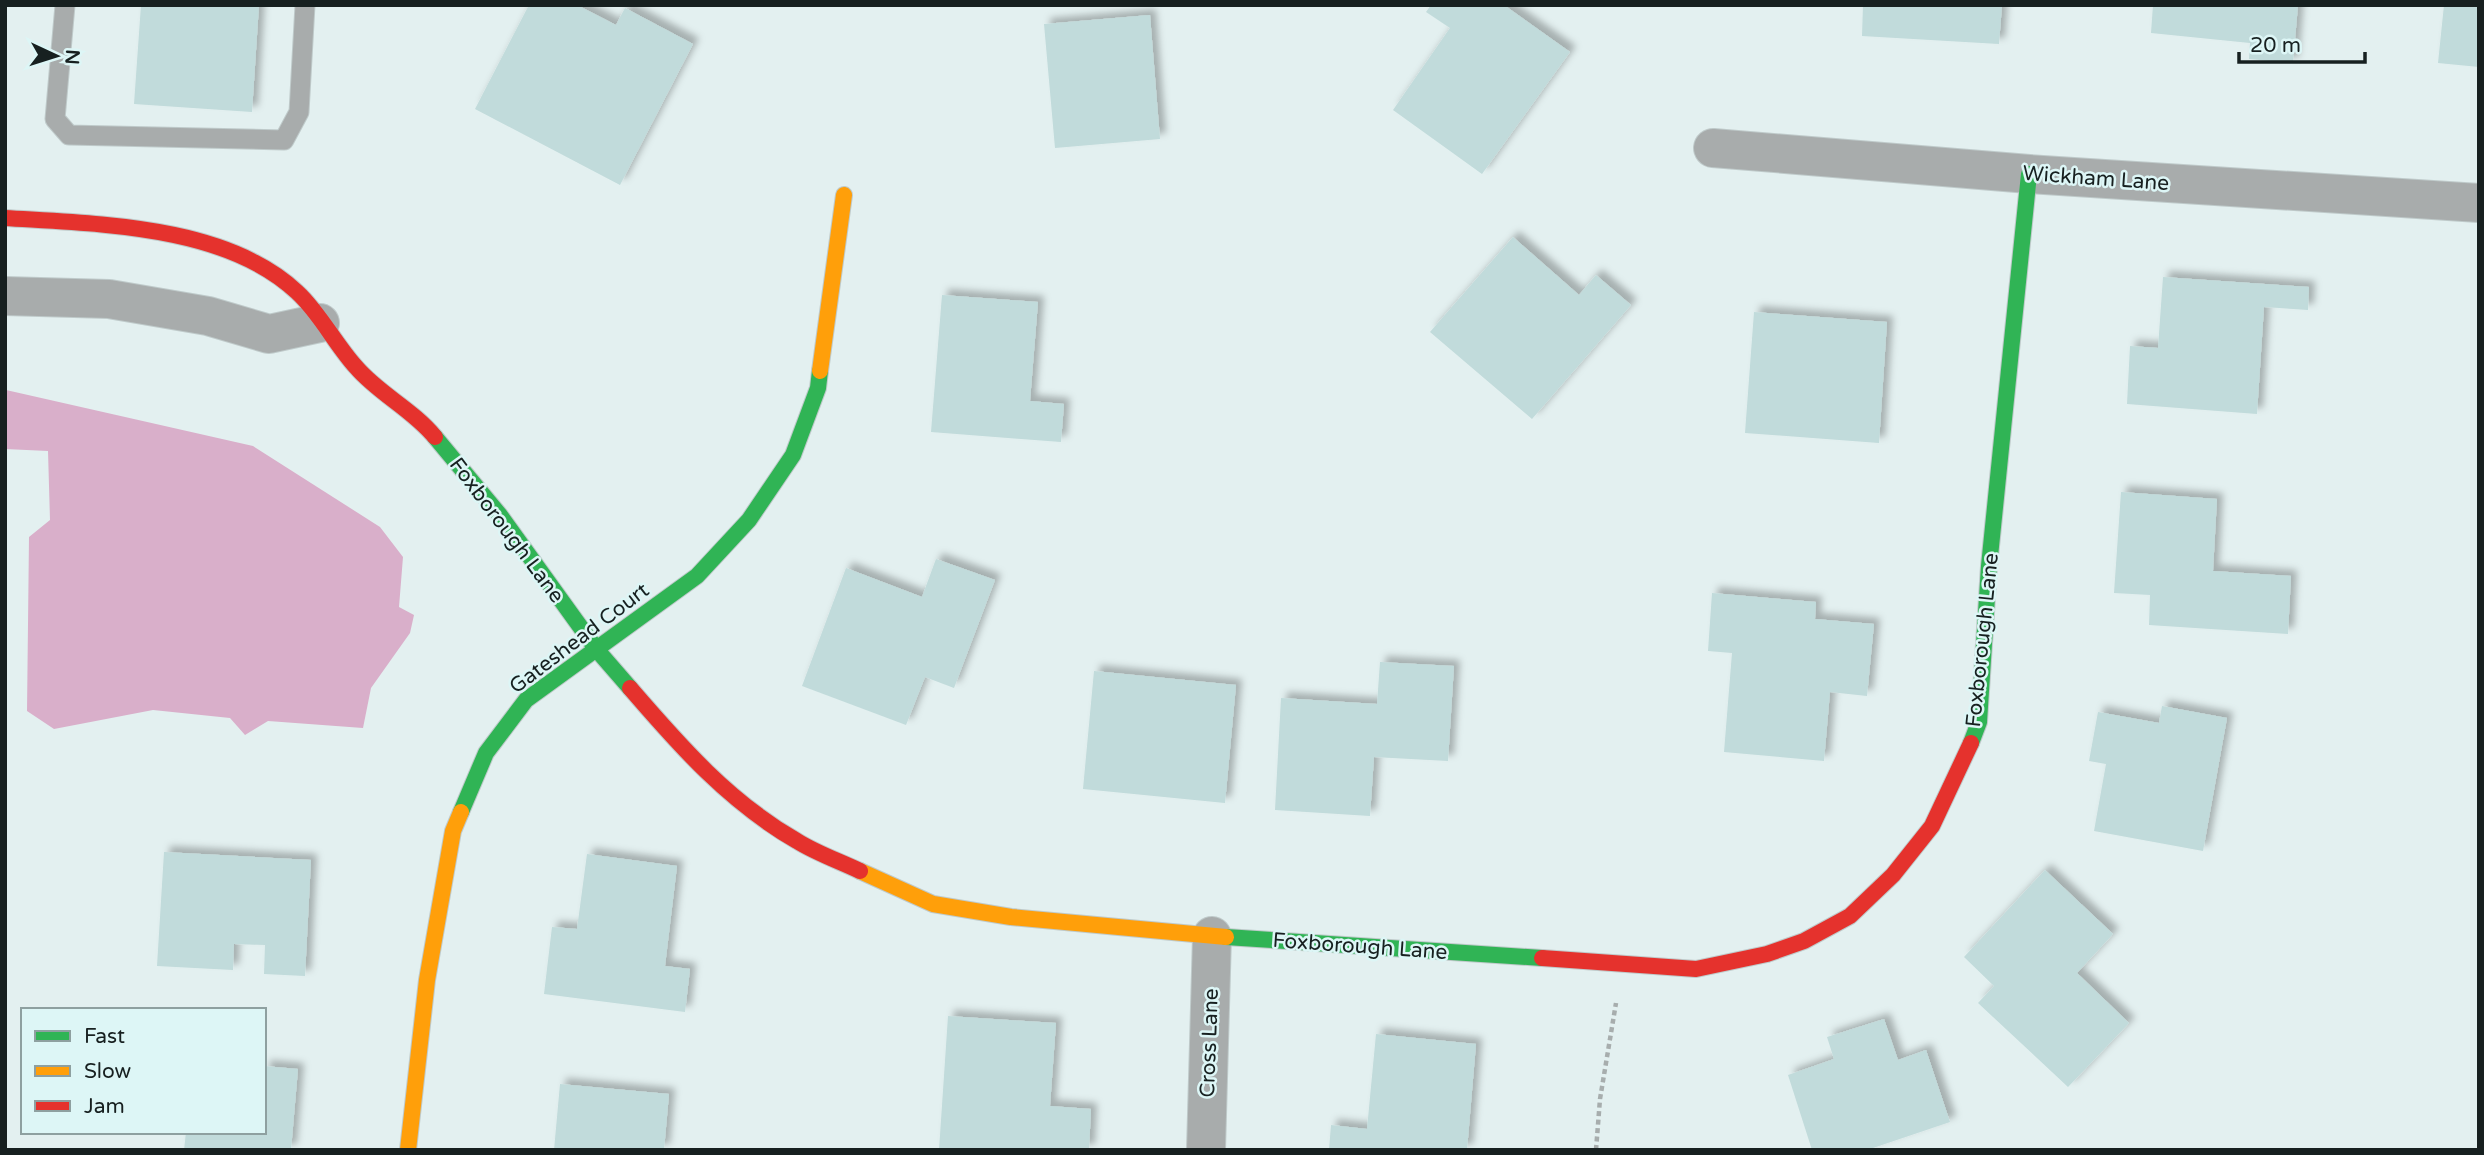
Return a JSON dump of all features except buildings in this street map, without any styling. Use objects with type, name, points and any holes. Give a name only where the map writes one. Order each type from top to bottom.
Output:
[{"type":"street","name":"Wickham Lane","points":[[1713,148],[2029,174],[2479,202]]},
{"type":"street","name":"Foxborough Lane","points":[[5,218],[110,225],[193,240],[262,264],[299,293],[357,369],[422,421],[499,514],[597,650],[692,760],[745,807],[798,842],[933,904],[1011,917],[1212,936],[1696,970],[1767,954],[1804,941],[1850,916],[1893,875],[1932,826],[1959,772],[1979,722],[1989,566],[2029,174]]},
{"type":"street","name":"Gateshead Court","points":[[408,1150],[427,980],[453,831],[486,753],[526,700],[697,576],[749,520],[793,455],[818,388],[844,195]]},
{"type":"street","points":[[5,296],[109,299],[208,316],[269,334],[320,323]]},
{"type":"street","name":"Cross Lane","points":[[1206,1150],[1212,936]]},
{"type":"lane","points":[[65,5],[55,119],[69,135],[284,140],[299,112],[305,5]]},
{"type":"path","points":[[1597,1150],[1600,1099],[1623,964]]},
{"type":"shaded area","points":[[6,390],[253,446],[380,527],[403,557],[399,607],[414,615],[410,633],[371,688],[363,728],[268,721],[245,735],[230,718],[153,710],[54,729],[27,711],[29,537],[50,520],[48,451],[5,449]]},
{"type":"traffic: fast","points":[[1971,743],[1979,722],[1989,566],[2029,174]]},
{"type":"traffic: fast","points":[[461,812],[486,753],[526,700],[697,576],[749,520],[793,455],[818,388],[820,371]]},
{"type":"traffic: fast","points":[[435,437],[499,514],[597,650],[630,688]]},
{"type":"traffic: fast","points":[[1226,937],[1542,958]]},
{"type":"traffic: slow","points":[[820,371],[844,195]]},
{"type":"traffic: slow","points":[[408,1150],[427,980],[453,831],[461,812]]},
{"type":"traffic: slow","points":[[860,871],[933,904],[1011,917],[1226,937]]},
{"type":"traffic: jam","points":[[5,218],[120,226],[159,232],[234,253],[268,270],[305,300],[365,377],[435,437]]},
{"type":"traffic: jam","points":[[630,688],[687,752],[749,809],[804,845],[860,871]]},
{"type":"traffic: jam","points":[[1542,958],[1696,969],[1767,954],[1804,941],[1850,916],[1893,875],[1932,826],[1971,743]]}]
